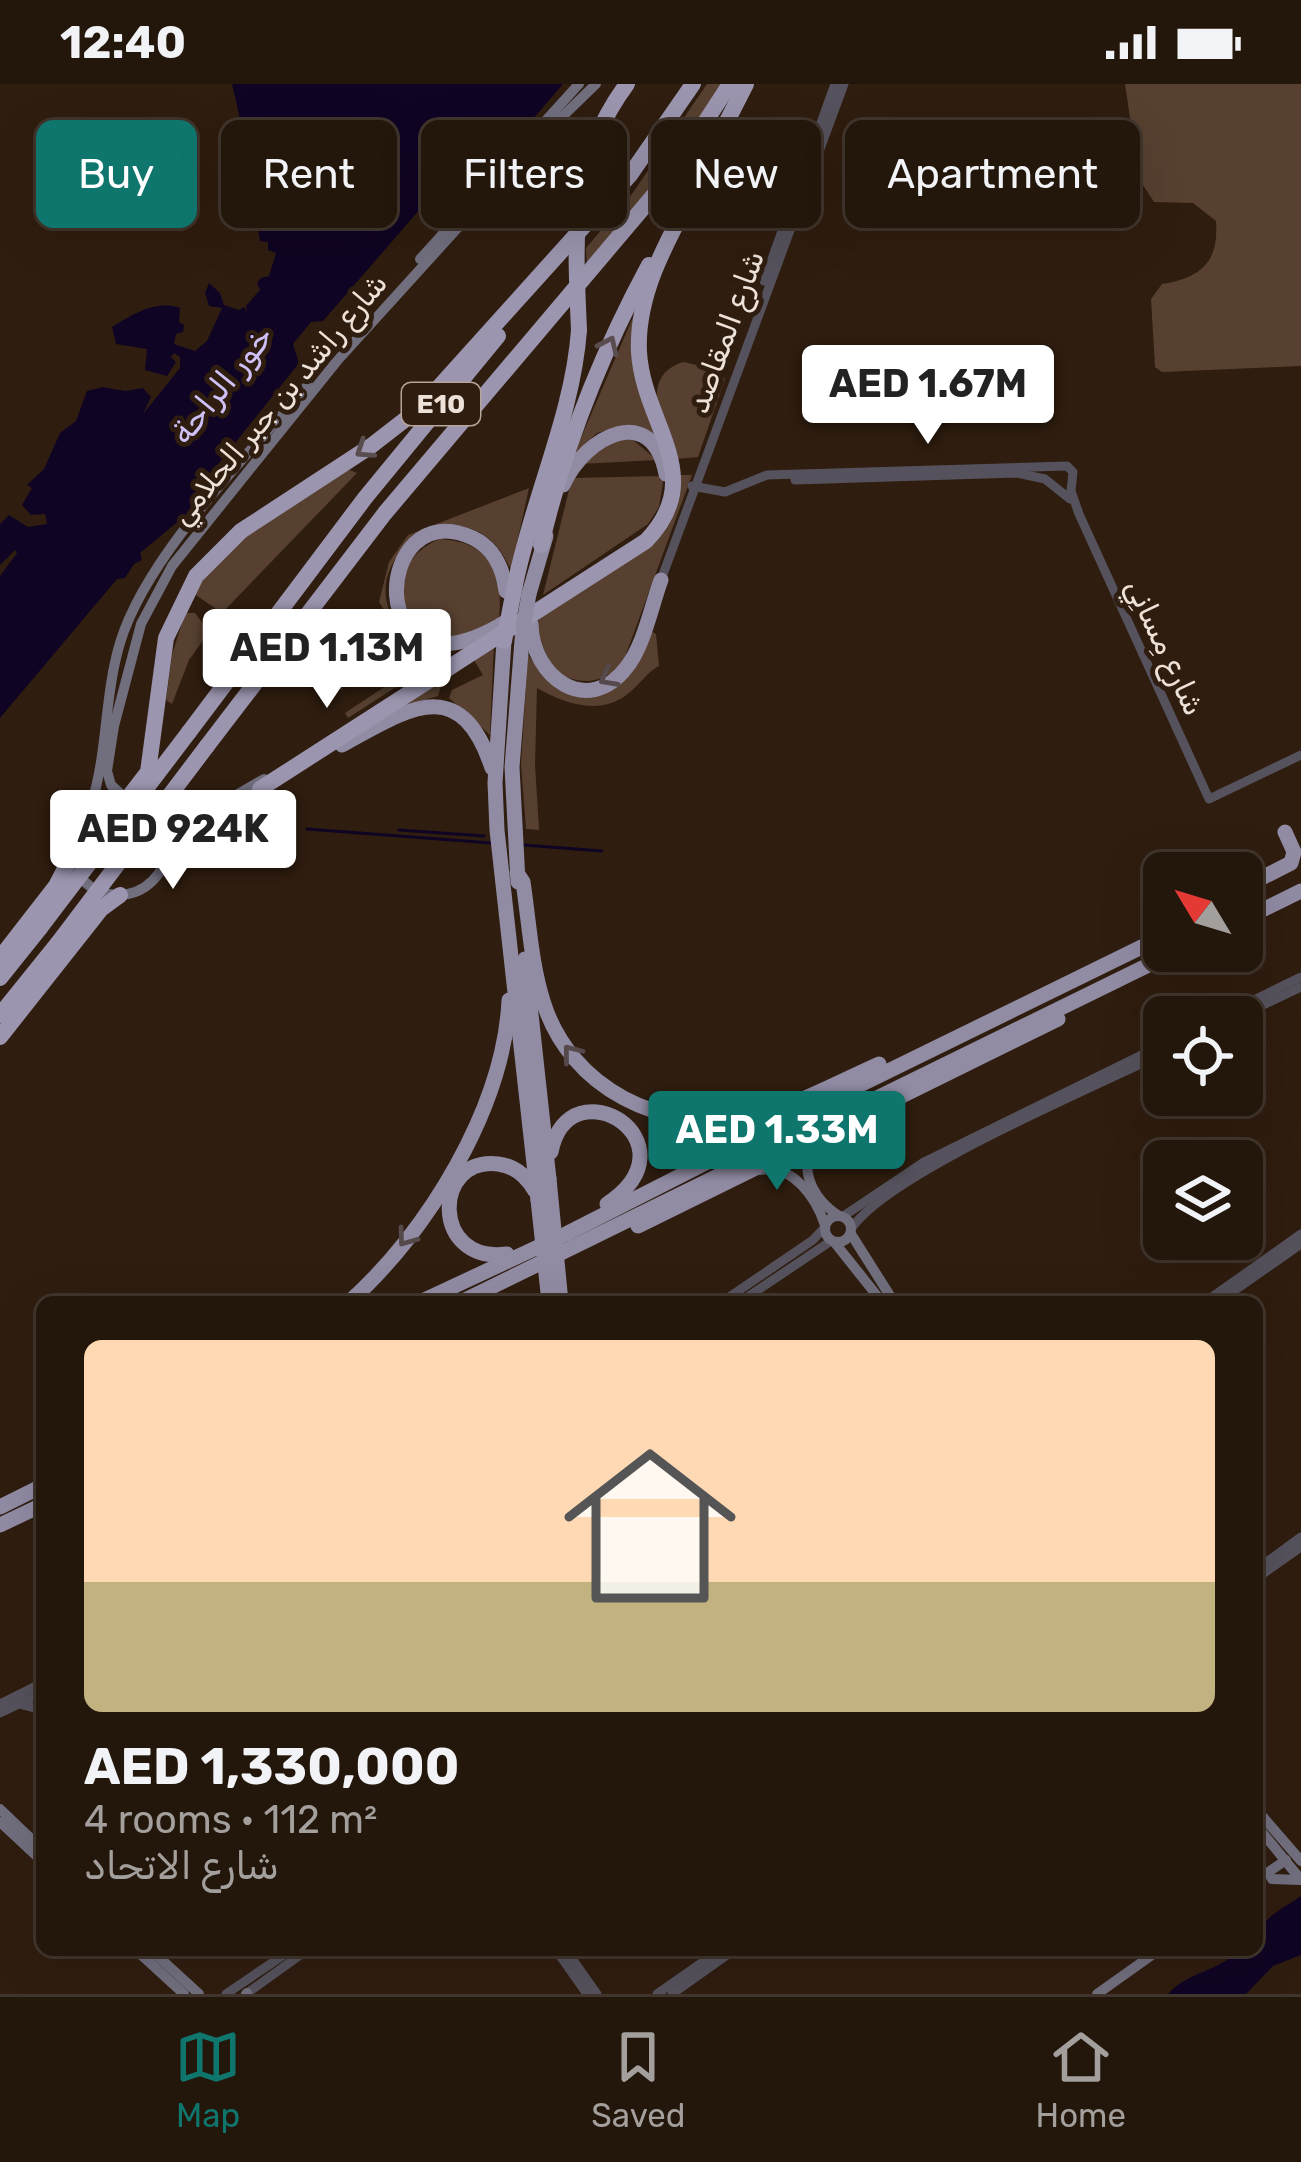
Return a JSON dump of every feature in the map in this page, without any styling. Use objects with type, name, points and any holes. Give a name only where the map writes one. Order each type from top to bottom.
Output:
[{"type":"highway","points":[[496,783],[501,634],[536,566],[553,484],[566,452],[579,329],[575,226],[579,195],[593,144],[627,84]]},
{"type":"highway","points":[[126,798],[148,772],[166,638],[196,576],[241,531],[420,408],[630,176],[698,84]]},
{"type":"highway","name":"E10","points":[[0,978],[417,433],[646,167],[698,84]]},
{"type":"highway","name":"E10","points":[[0,1015],[399,496],[670,176],[730,84]]},
{"type":"highway","points":[[728,120],[746,84]]},
{"type":"highway","points":[[661,580],[633,658],[618,677],[597,687],[575,688],[551,677],[534,652],[521,591],[553,484],[607,346],[670,228]]},
{"type":"highway","points":[[260,789],[646,541],[667,513],[671,477],[646,390],[640,330],[652,279],[678,228]]},
{"type":"highway","points":[[566,452],[624,433],[646,440],[666,458]]},
{"type":"highway","points":[[521,591],[488,548],[458,533],[438,534],[419,542],[404,557],[395,576],[394,599],[402,619],[429,640],[464,643],[501,634],[642,535],[660,508],[671,477]]},
{"type":"highway","points":[[506,828],[513,721],[527,626]]},
{"type":"highway","points":[[260,789],[400,714],[427,707],[450,710],[471,723],[485,747],[506,828],[560,1296]]},
{"type":"highway","points":[[1263,877],[1291,862],[1294,852],[1288,831],[1301,850]]},
{"type":"highway","points":[[0,958],[56,886],[70,859]]},
{"type":"highway","points":[[355,1296],[411,1232],[456,1162],[490,1095],[509,1005],[504,895],[511,862]]},
{"type":"highway","points":[[511,862],[523,882],[542,997],[564,1044],[606,1089],[672,1117],[722,1120],[761,1113],[1104,965]]},
{"type":"highway","points":[[1263,888],[1301,870]]},
{"type":"highway","points":[[1263,910],[1301,891]]},
{"type":"highway","points":[[0,1037],[101,909],[120,895]]},
{"type":"highway","points":[[504,895],[548,1296]]},
{"type":"highway","points":[[432,1296],[566,1234],[1143,944]]},
{"type":"highway","points":[[473,1296],[1143,968]]},
{"type":"highway","points":[[494,1296],[1026,1037],[1148,972]]},
{"type":"highway","points":[[549,1179],[554,1138],[577,1114],[611,1113],[637,1139],[640,1160],[634,1181],[566,1234]]},
{"type":"highway","points":[[524,1250],[488,1255],[466,1246],[450,1221],[449,1198],[467,1172],[491,1163],[517,1170],[538,1199]]},
{"type":"highway","points":[[0,1504],[36,1488]]},
{"type":"highway","points":[[0,1525],[36,1508]]},
{"type":"main road","name":"شارع راشد بن جبر الحلامي","points":[[126,798],[111,785],[107,771],[120,698],[141,624],[182,550],[337,361],[596,84]]},
{"type":"main road","name":"شارع راشد بن جبر الحلامي","points":[[546,120],[576,87]]},
{"type":"main road","points":[[561,117],[580,96],[576,87]]},
{"type":"main road","name":"شارع راشد بن جبر الحلامي","points":[[91,805],[117,653],[135,602],[170,549],[322,368],[448,228]]},
{"type":"main road","points":[[154,813],[165,834],[165,857],[146,886],[120,895],[88,886],[70,859],[72,827],[91,805],[126,798],[179,822],[204,817],[501,634]]},
{"type":"main road","points":[[117,653],[124,650],[127,656],[120,698]]},
{"type":"main road","points":[[165,857],[185,837],[260,789]]},
{"type":"main road","points":[[848,1124],[814,1146],[806,1167],[827,1208],[851,1231],[890,1296]]},
{"type":"main road","points":[[730,1181],[766,1168],[784,1170],[809,1197],[833,1242],[877,1296]]},
{"type":"main road","points":[[824,1227],[840,1216]]},
{"type":"main road","points":[[833,1242],[846,1240],[851,1231]]},
{"type":"main road","points":[[0,1809],[36,1843]]},
{"type":"main road","points":[[1263,1817],[1296,1859],[1301,1880],[1271,1875]]},
{"type":"main road","points":[[0,1822],[36,1855]]},
{"type":"main road","points":[[1263,1833],[1296,1859]]},
{"type":"main road","points":[[1267,1838],[1271,1875]]},
{"type":"main road","points":[[1283,1840],[1301,1839]]},
{"type":"main road","points":[[1263,1878],[1296,1859]]},
{"type":"main road","points":[[143,1956],[184,1994]]},
{"type":"main road","points":[[158,1956],[199,1994]]},
{"type":"main road","points":[[1097,1994],[1151,1956]]},
{"type":"street","name":"شارع المقاصد","points":[[661,580],[839,84]]},
{"type":"street","name":"شارع مِسانِي","points":[[694,484],[725,493],[762,476],[1063,465],[1073,474],[1071,490],[1079,514],[1209,799],[1301,754]]},
{"type":"street","points":[[1016,473],[1037,472],[1062,484],[1073,474]]},
{"type":"street","name":"شارع مِسانِي","points":[[917,473],[1040,477],[1056,485],[1079,514]]},
{"type":"street","points":[[1263,996],[1301,977]]},
{"type":"street","points":[[1263,1005],[1301,987]]},
{"type":"street","points":[[1263,1003],[1274,997],[1269,993]]},
{"type":"street","points":[[840,1216],[925,1162],[1143,1054]]},
{"type":"street","points":[[1126,1072],[1138,1056]]},
{"type":"street","points":[[851,1231],[864,1214],[930,1168],[1143,1064]]},
{"type":"street","points":[[731,1296],[813,1240],[824,1227]]},
{"type":"street","points":[[1215,1296],[1301,1234]]},
{"type":"street","points":[[749,1296],[833,1242]]},
{"type":"street","points":[[1227,1296],[1301,1244]]},
{"type":"street","points":[[1263,1570],[1294,1549],[1301,1537]]},
{"type":"street","points":[[0,1708],[36,1687]]},
{"type":"street","points":[[0,1708],[36,1696]]},
{"type":"street","points":[[20,1704],[36,1708]]},
{"type":"street","points":[[226,1994],[282,1956]]},
{"type":"street","points":[[246,1994],[299,1956]]},
{"type":"street","points":[[560,1956],[586,1994]]},
{"type":"street","points":[[570,1956],[597,1994]]},
{"type":"street","points":[[658,1994],[712,1956]]},
{"type":"street","points":[[672,1994],[726,1956]]},
{"type":"shaded area","points":[[707,84],[723,84],[699,120],[682,120]]},
{"type":"shaded area","points":[[1125,84],[1301,84],[1301,366],[1162,372],[1155,367],[1151,299],[1162,284],[1205,266],[1214,247],[1216,221],[1193,203],[1154,202],[1140,181],[1140,120],[1130,120]]},
{"type":"shaded area","points":[[651,166],[651,190],[627,219],[627,200]]},
{"type":"shaded area","points":[[603,228],[620,228],[587,268],[586,248]]},
{"type":"shaded area","points":[[643,294],[638,321],[666,457],[620,427],[597,433],[574,454]]},
{"type":"shaded area","points":[[683,362],[716,369],[725,379],[698,457],[676,459],[657,391],[669,369]]},
{"type":"shaded area","points":[[614,439],[633,440],[657,460],[579,464]]},
{"type":"shaded area","points":[[345,468],[357,473],[222,613],[193,593],[229,547]]},
{"type":"shaded area","points":[[680,475],[692,475],[622,665],[590,681],[555,672],[537,636],[539,614],[650,544]]},
{"type":"shaded area","points":[[664,476],[659,507],[648,524],[543,595],[572,478]]},
{"type":"shaded area","points":[[529,488],[511,570],[491,541],[467,528],[441,527],[417,538],[398,556],[387,579],[388,605],[403,631],[447,654],[348,718],[345,713],[419,664],[379,602],[389,562],[408,535]]},
{"type":"shaded area","points":[[439,539],[471,546],[491,563],[499,588],[499,621],[468,636],[442,638],[411,620],[401,587],[406,569],[418,552]]},
{"type":"shaded area","points":[[185,613],[195,613],[209,632],[189,660],[172,704],[166,700],[172,655]]},
{"type":"shaded area","points":[[651,631],[656,634],[659,666],[619,700],[584,705],[537,688],[539,830],[526,829],[521,764],[528,655],[554,686],[593,694]]},
{"type":"shaded area","points":[[311,640],[352,650],[342,690],[301,680]]},
{"type":"shaded area","points":[[494,643],[490,735],[449,698],[452,690],[483,675],[474,660],[442,683],[438,696],[398,707]]},
{"type":"water","name":"خور الراحة","points":[[232,84],[563,84],[532,120],[421,120],[421,208],[323,321],[311,322],[293,344],[299,363],[211,473],[186,515],[140,553],[142,560],[125,578],[117,579],[0,718],[0,576],[17,553],[15,550],[0,565],[0,524],[9,515],[28,527],[47,524],[45,514],[31,515],[22,505],[32,488],[27,485],[44,469],[60,433],[76,421],[87,391],[143,388],[151,397],[143,414],[180,368],[180,357],[174,353],[171,357],[176,362],[167,376],[145,370],[147,349],[116,344],[112,327],[154,307],[180,308],[183,332],[176,334],[174,344],[195,351],[207,341],[222,308],[209,306],[205,293],[209,283],[224,305],[244,307],[247,312],[246,306],[260,290],[257,283],[269,276],[276,253],[268,250],[268,242],[260,241],[258,228],[397,228],[397,120],[240,120]]},
{"type":"water","points":[[1301,1896],[1301,1955],[1273,1966],[1246,1994],[1168,1994],[1231,1956],[1263,1956],[1263,1926]]},
{"type":"waterway","points":[[307,829],[491,843]]},
{"type":"waterway","points":[[399,830],[484,836]]},
{"type":"waterway","points":[[524,845],[602,851]]}]
